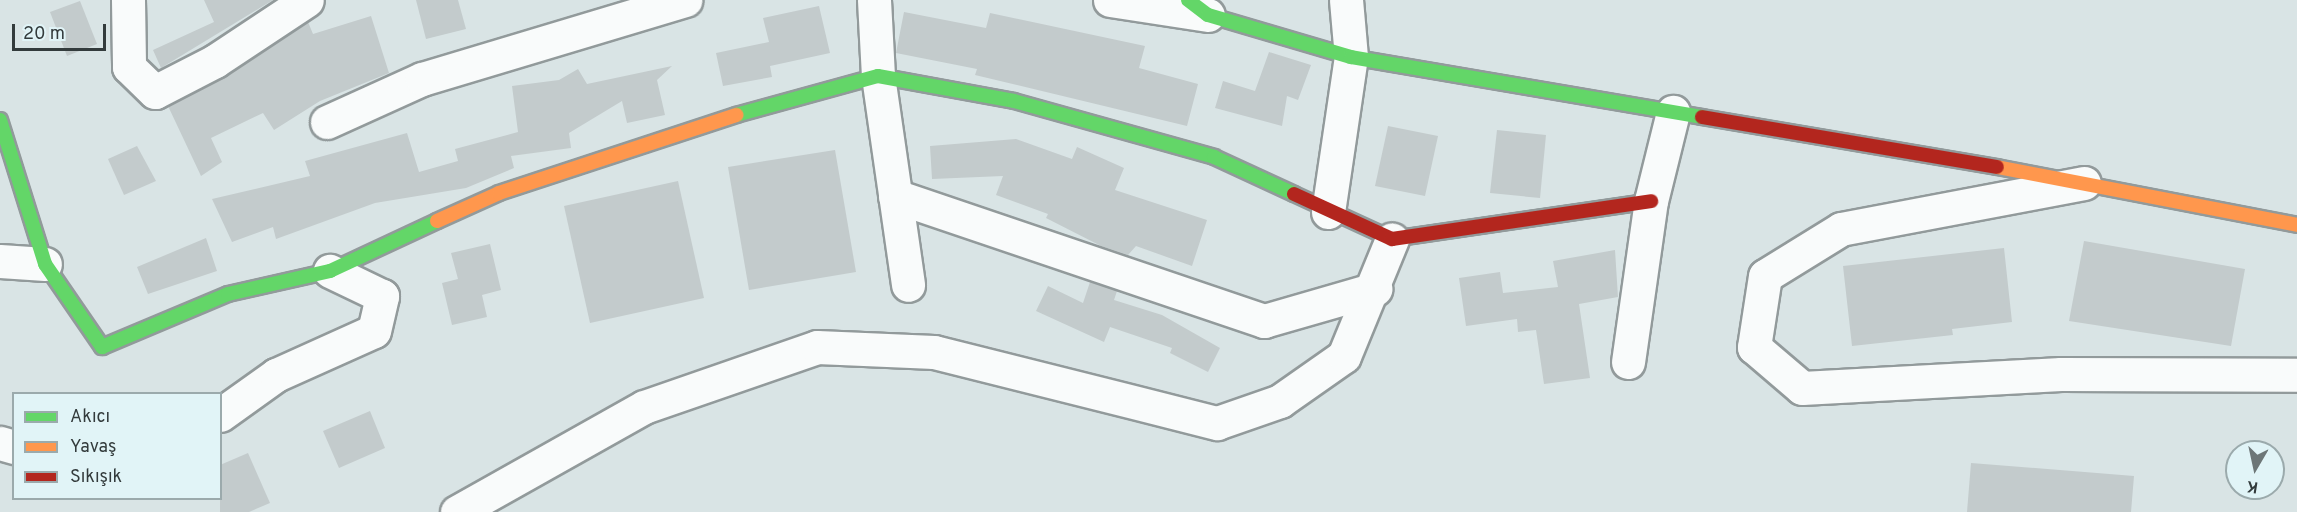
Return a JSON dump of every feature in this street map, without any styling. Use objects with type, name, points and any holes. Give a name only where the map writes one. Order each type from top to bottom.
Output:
[{"type":"street","points":[[134,6],[129,67],[155,92],[216,61],[308,0]]},
{"type":"street","points":[[327,122],[422,79],[686,0]]},
{"type":"street","points":[[874,0],[879,76],[908,285]]},
{"type":"street","points":[[1110,0],[1198,8],[1351,57],[2088,183],[2297,225]]},
{"type":"street","points":[[1328,212],[1351,57],[1346,0]]},
{"type":"street","points":[[0,120],[45,264],[102,347],[228,294],[330,271],[499,193],[686,129],[879,76],[1014,100],[1214,157],[1328,212],[1392,239],[1651,201]]},
{"type":"street","points":[[1628,362],[1651,201],[1674,112]]},
{"type":"street","points":[[2088,183],[1840,229],[1765,276],[1754,347],[1802,388],[2061,374],[2297,375]]},
{"type":"street","points":[[895,195],[1264,321],[1375,289]]},
{"type":"street","points":[[457,512],[644,407],[818,347],[934,352],[1217,423],[1280,401],[1344,356],[1375,289],[1392,239]]},
{"type":"street","points":[[0,261],[45,264]]},
{"type":"street","points":[[222,414],[276,375],[374,331],[382,296],[330,271]]},
{"type":"building","points":[[204,0],[273,0],[161,68],[153,50],[214,22]]},
{"type":"building","points":[[416,0],[458,0],[466,29],[426,39]]},
{"type":"building","points":[[80,1],[97,44],[67,56],[50,12]]},
{"type":"building","points":[[819,6],[830,53],[770,66],[772,77],[723,86],[716,53],[769,42],[763,18]]},
{"type":"building","points":[[904,12],[986,28],[990,13],[1145,46],[1139,68],[1198,84],[1187,126],[975,75],[977,69],[896,53]]},
{"type":"building","points":[[371,16],[389,73],[320,101],[274,130],[263,113],[211,138],[222,162],[201,176],[168,106],[308,22],[313,34]]},
{"type":"building","points":[[1269,52],[1311,65],[1298,100],[1287,96],[1282,126],[1215,108],[1223,81],[1255,91]]},
{"type":"building","points":[[672,66],[657,80],[665,115],[627,123],[622,101],[569,133],[571,148],[511,156],[514,168],[466,188],[375,203],[276,239],[273,227],[232,242],[212,199],[310,176],[305,161],[407,133],[419,172],[458,161],[455,149],[518,132],[512,86],[559,80],[578,69],[587,84]]},
{"type":"building","points":[[1388,126],[1438,136],[1425,196],[1375,186]]},
{"type":"building","points":[[1497,130],[1546,135],[1540,198],[1490,193]]},
{"type":"building","points":[[1016,139],[1072,159],[1077,147],[1124,168],[1115,190],[1207,220],[1192,266],[1136,246],[1128,255],[1101,246],[1046,218],[1048,214],[996,195],[1003,176],[932,179],[930,146]]},
{"type":"building","points":[[137,146],[156,181],[124,195],[108,159]]},
{"type":"building","points":[[835,150],[856,272],[749,290],[728,167]]},
{"type":"building","points":[[678,181],[704,298],[590,323],[564,206]]},
{"type":"building","points":[[206,238],[217,271],[148,294],[137,267]]},
{"type":"building","points":[[2084,241],[2245,269],[2231,346],[2069,321]]},
{"type":"building","points":[[490,244],[501,290],[482,295],[487,317],[452,325],[442,283],[458,279],[451,253]]},
{"type":"building","points":[[2004,248],[2012,322],[1952,329],[1953,335],[1852,346],[1843,266]]},
{"type":"building","points":[[1615,250],[1618,297],[1579,304],[1590,378],[1544,384],[1536,330],[1518,332],[1517,319],[1466,326],[1459,278],[1500,272],[1503,293],[1558,287],[1553,261]]},
{"type":"building","points":[[1090,282],[1117,291],[1114,300],[1162,315],[1220,348],[1208,372],[1170,353],[1172,348],[1110,327],[1104,342],[1036,311],[1048,286],[1083,303]]},
{"type":"building","points":[[370,411],[385,448],[339,468],[323,431]]},
{"type":"building","points":[[248,453],[270,503],[249,512],[220,512],[222,464]]},
{"type":"building","points":[[1971,463],[2134,476],[2131,512],[1967,512]]},
{"type":"traffic: fast","points":[[1188,0],[1208,15],[1351,57],[1702,117]]},
{"type":"traffic: fast","points":[[736,115],[878,76],[1014,101],[1214,157],[1294,194]]},
{"type":"traffic: fast","points":[[0,120],[45,264],[102,347],[228,294],[330,271],[437,221]]},
{"type":"traffic: slow","points":[[437,221],[499,193],[736,115]]},
{"type":"traffic: slow","points":[[1997,167],[2297,225]]},
{"type":"traffic: jam","points":[[1702,117],[1997,167]]},
{"type":"traffic: jam","points":[[1294,194],[1392,239],[1651,201]]}]
